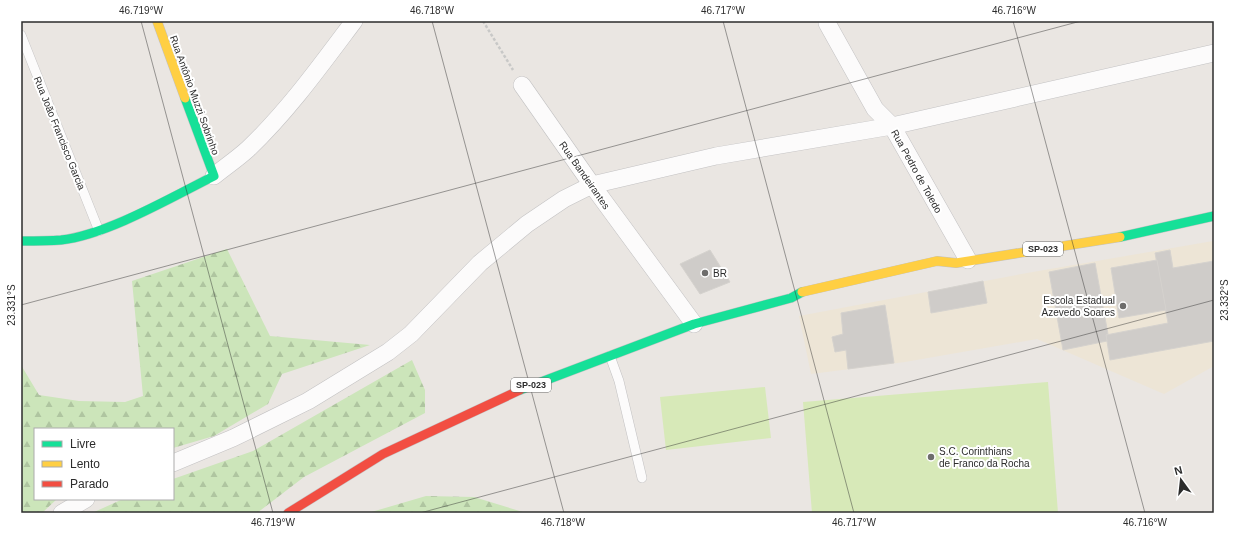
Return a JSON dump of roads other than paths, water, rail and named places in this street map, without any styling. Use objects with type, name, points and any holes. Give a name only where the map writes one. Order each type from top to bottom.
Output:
[{"type":"main road","name":"Rua Antônio Muzzi Sobrinho","points":[[157,21],[214,176]]},
{"type":"main road","points":[[21,242],[62,240],[99,231],[159,204],[214,176]]},
{"type":"main road","name":"SP-023","points":[[288,513],[383,454],[514,392],[694,324],[792,298],[805,290],[937,261],[962,262],[1129,235],[1214,216]]},
{"type":"main road","name":"SP-023","points":[[1129,235],[1199,229]]},
{"type":"main road","points":[[946,270],[962,262]]},
{"type":"main road","points":[[792,298],[806,302]]},
{"type":"street","points":[[214,176],[247,149],[278,117],[320,68],[354,21]]},
{"type":"street","name":"Rua Pedro de Toledo","points":[[827,23],[875,109],[892,126],[962,262]]},
{"type":"street","points":[[174,463],[233,438],[308,401],[388,352],[411,334],[480,263],[527,224],[564,200],[592,185],[716,156],[892,126],[1214,53]]},
{"type":"street","name":"Rua Bandeirantes","points":[[522,85],[592,185],[694,324]]},
{"type":"street","points":[[62,513],[84,500]]},
{"type":"lane","name":"Rua João Francisco Garcia","points":[[21,34],[99,231]]},
{"type":"lane","points":[[609,355],[620,381],[642,478]]},
{"type":"place","name":"BR","points":[[705,273]]},
{"type":"place","name":"Escola Estadual Azevedo Soares","points":[[1123,306]]},
{"type":"place","name":"S.C. Corinthians de Franco da Rocha","points":[[931,457]]}]
